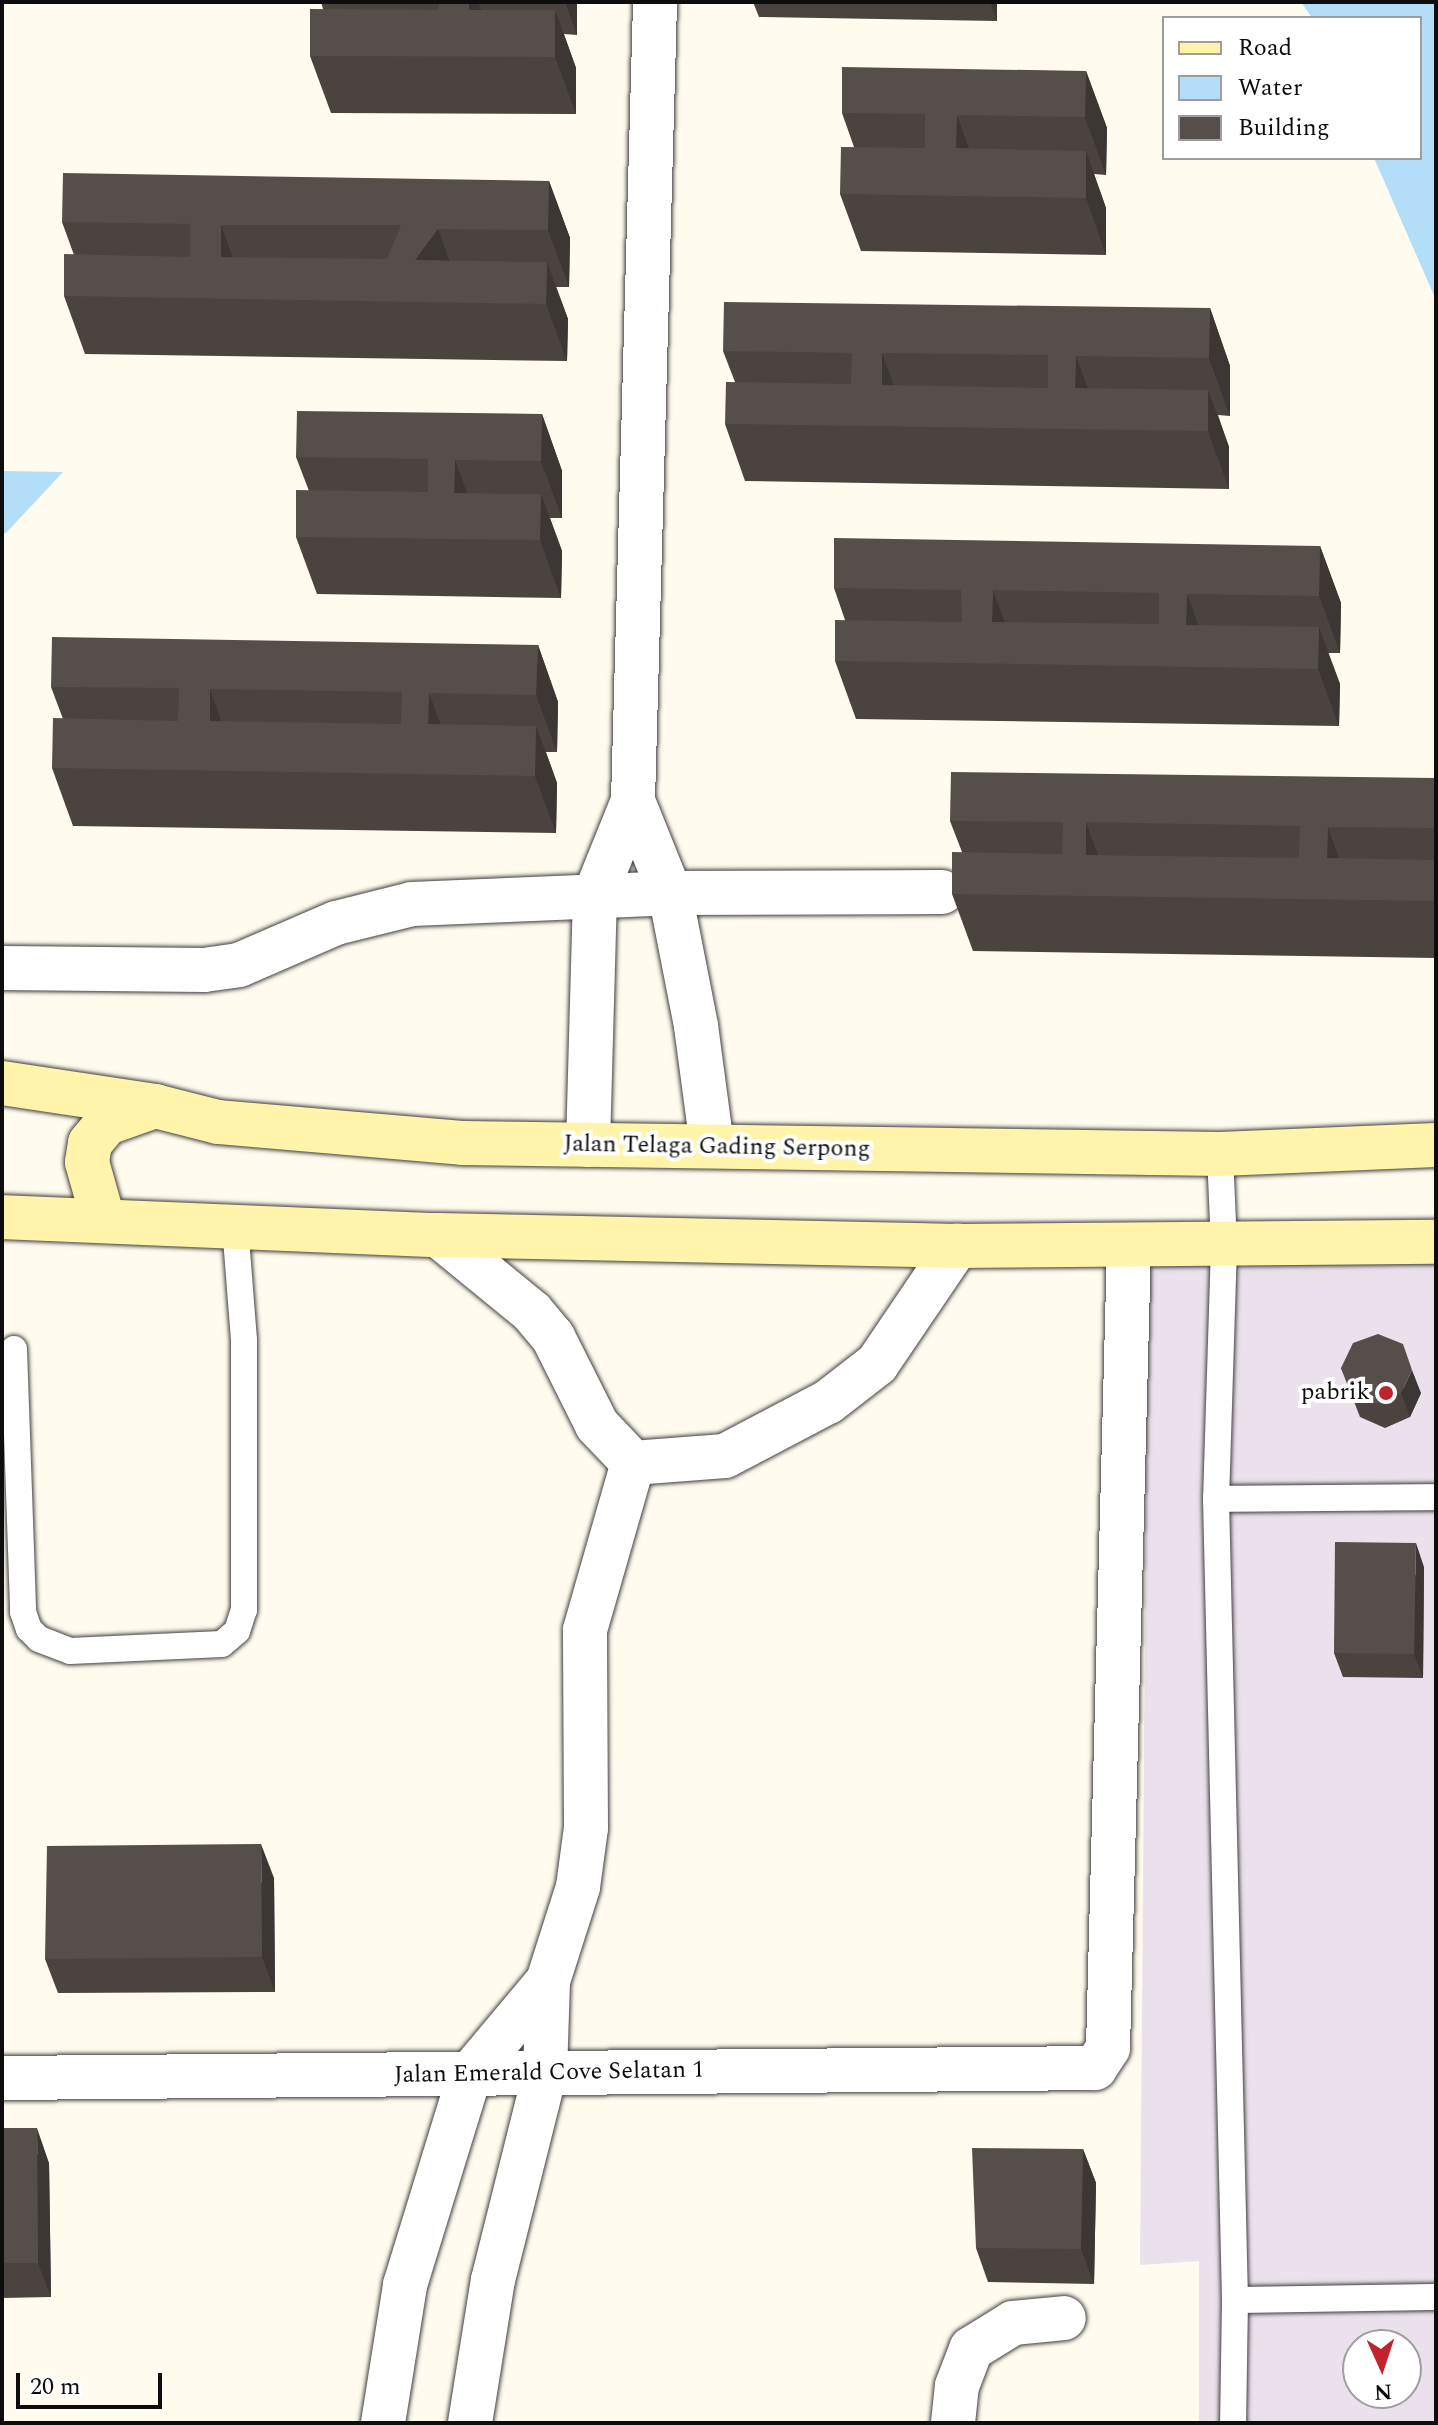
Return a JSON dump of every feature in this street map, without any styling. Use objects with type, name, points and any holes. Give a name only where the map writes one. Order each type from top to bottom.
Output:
[{"type":"main road","name":"Jalan Telaga Gading Serpong","points":[[2,1083],[155,1106],[218,1122],[313,1133],[588,1145],[1220,1154],[1436,1145]]},
{"type":"main road","points":[[103,1219],[87,1162],[90,1143],[107,1123],[155,1106]]},
{"type":"main road","points":[[2,1217],[438,1235],[957,1246],[1436,1242]]},
{"type":"street","points":[[588,1145],[595,895],[633,801],[655,2]]},
{"type":"street","points":[[633,801],[670,893],[696,1026],[712,1146]]},
{"type":"street","points":[[2,968],[204,970],[239,965],[336,923],[412,904],[670,893],[942,892]]},
{"type":"street","points":[[438,1235],[532,1312],[553,1337],[597,1425],[633,1463]]},
{"type":"street","points":[[633,1463],[725,1456],[828,1402],[877,1364],[957,1246]]},
{"type":"street","name":"Jalan Emerald Cove Selatan 1","points":[[2,2078],[1095,2068],[1108,2048],[1129,1246]]},
{"type":"street","points":[[470,2423],[493,2280],[545,2073],[548,1981],[578,1887],[586,1828],[585,1630],[633,1463]]},
{"type":"street","points":[[383,2423],[405,2285],[470,2074],[548,1981]]},
{"type":"street","points":[[953,2423],[957,2386],[971,2349],[1013,2323],[1064,2318]]},
{"type":"lane","points":[[1220,1154],[1224,1246],[1216,1499],[1235,2300],[1233,2423]]},
{"type":"lane","points":[[14,1349],[23,1612],[29,1629],[39,1639],[70,1651],[222,1644],[237,1631],[244,1610],[244,1340],[235,1225]]},
{"type":"lane","points":[[1216,1499],[1436,1497]]},
{"type":"lane","points":[[1235,2300],[1436,2297]]},
{"type":"shaded area","points":[[1148,1255],[1436,1256],[1436,2423],[1199,2423],[1199,2261],[1140,2265]]},
{"type":"water","points":[[1301,2],[1436,2],[1436,300],[1375,160],[1422,160],[1422,16],[1311,16]]},
{"type":"water","points":[[2,471],[63,472],[6,533],[2,533]]},
{"type":"building","points":[[439,2],[469,2],[469,10],[555,10],[555,57],[310,56],[310,9],[438,10]]},
{"type":"building","points":[[842,67],[1086,71],[1085,117],[957,115],[956,148],[1086,151],[1086,198],[840,194],[841,147],[925,148],[925,114],[842,113]]},
{"type":"building","points":[[63,173],[549,181],[548,230],[438,229],[415,260],[547,262],[546,304],[64,296],[64,254],[190,257],[190,224],[62,222]],"holes":[[[221,225],[401,225],[387,259],[221,257]]]},
{"type":"building","points":[[724,302],[1210,308],[1209,358],[1076,356],[1075,388],[1208,390],[1208,431],[725,424],[726,382],[851,384],[852,353],[723,351]],"holes":[[[882,353],[1048,355],[1048,388],[882,385]]]},
{"type":"building","points":[[297,411],[542,414],[541,461],[455,460],[454,493],[541,494],[540,540],[296,537],[296,490],[428,492],[428,459],[296,457]]},
{"type":"building","points":[[834,538],[1320,546],[1319,596],[1187,594],[1186,625],[1319,627],[1318,669],[835,661],[835,620],[962,622],[961,590],[834,588]],"holes":[[[993,590],[1159,593],[1159,624],[992,622]]]},
{"type":"building","points":[[52,637],[538,645],[536,695],[429,693],[428,724],[536,726],[535,776],[52,768],[53,718],[178,721],[179,688],[51,687]],"holes":[[[210,689],[402,692],[401,724],[210,721]]]},
{"type":"building","points":[[951,772],[1436,778],[1436,828],[1328,827],[1327,858],[1435,860],[1435,901],[952,894],[952,852],[1062,854],[1063,822],[950,821]],"holes":[[[1086,822],[1300,826],[1299,858],[1086,855]]]},
{"type":"building","points":[[1378,1334],[1403,1344],[1412,1370],[1401,1393],[1376,1404],[1352,1393],[1341,1368],[1353,1343]]},
{"type":"building","points":[[1335,1542],[1416,1543],[1414,1654],[1334,1653]]},
{"type":"building","points":[[261,1844],[262,1957],[45,1959],[47,1846]]},
{"type":"building","points":[[2,2128],[37,2128],[38,2263],[2,2263]]},
{"type":"building","points":[[972,2148],[1083,2149],[1081,2249],[976,2248]]},
{"type":"place","name":"pabrik","points":[[1386,1393]]}]
